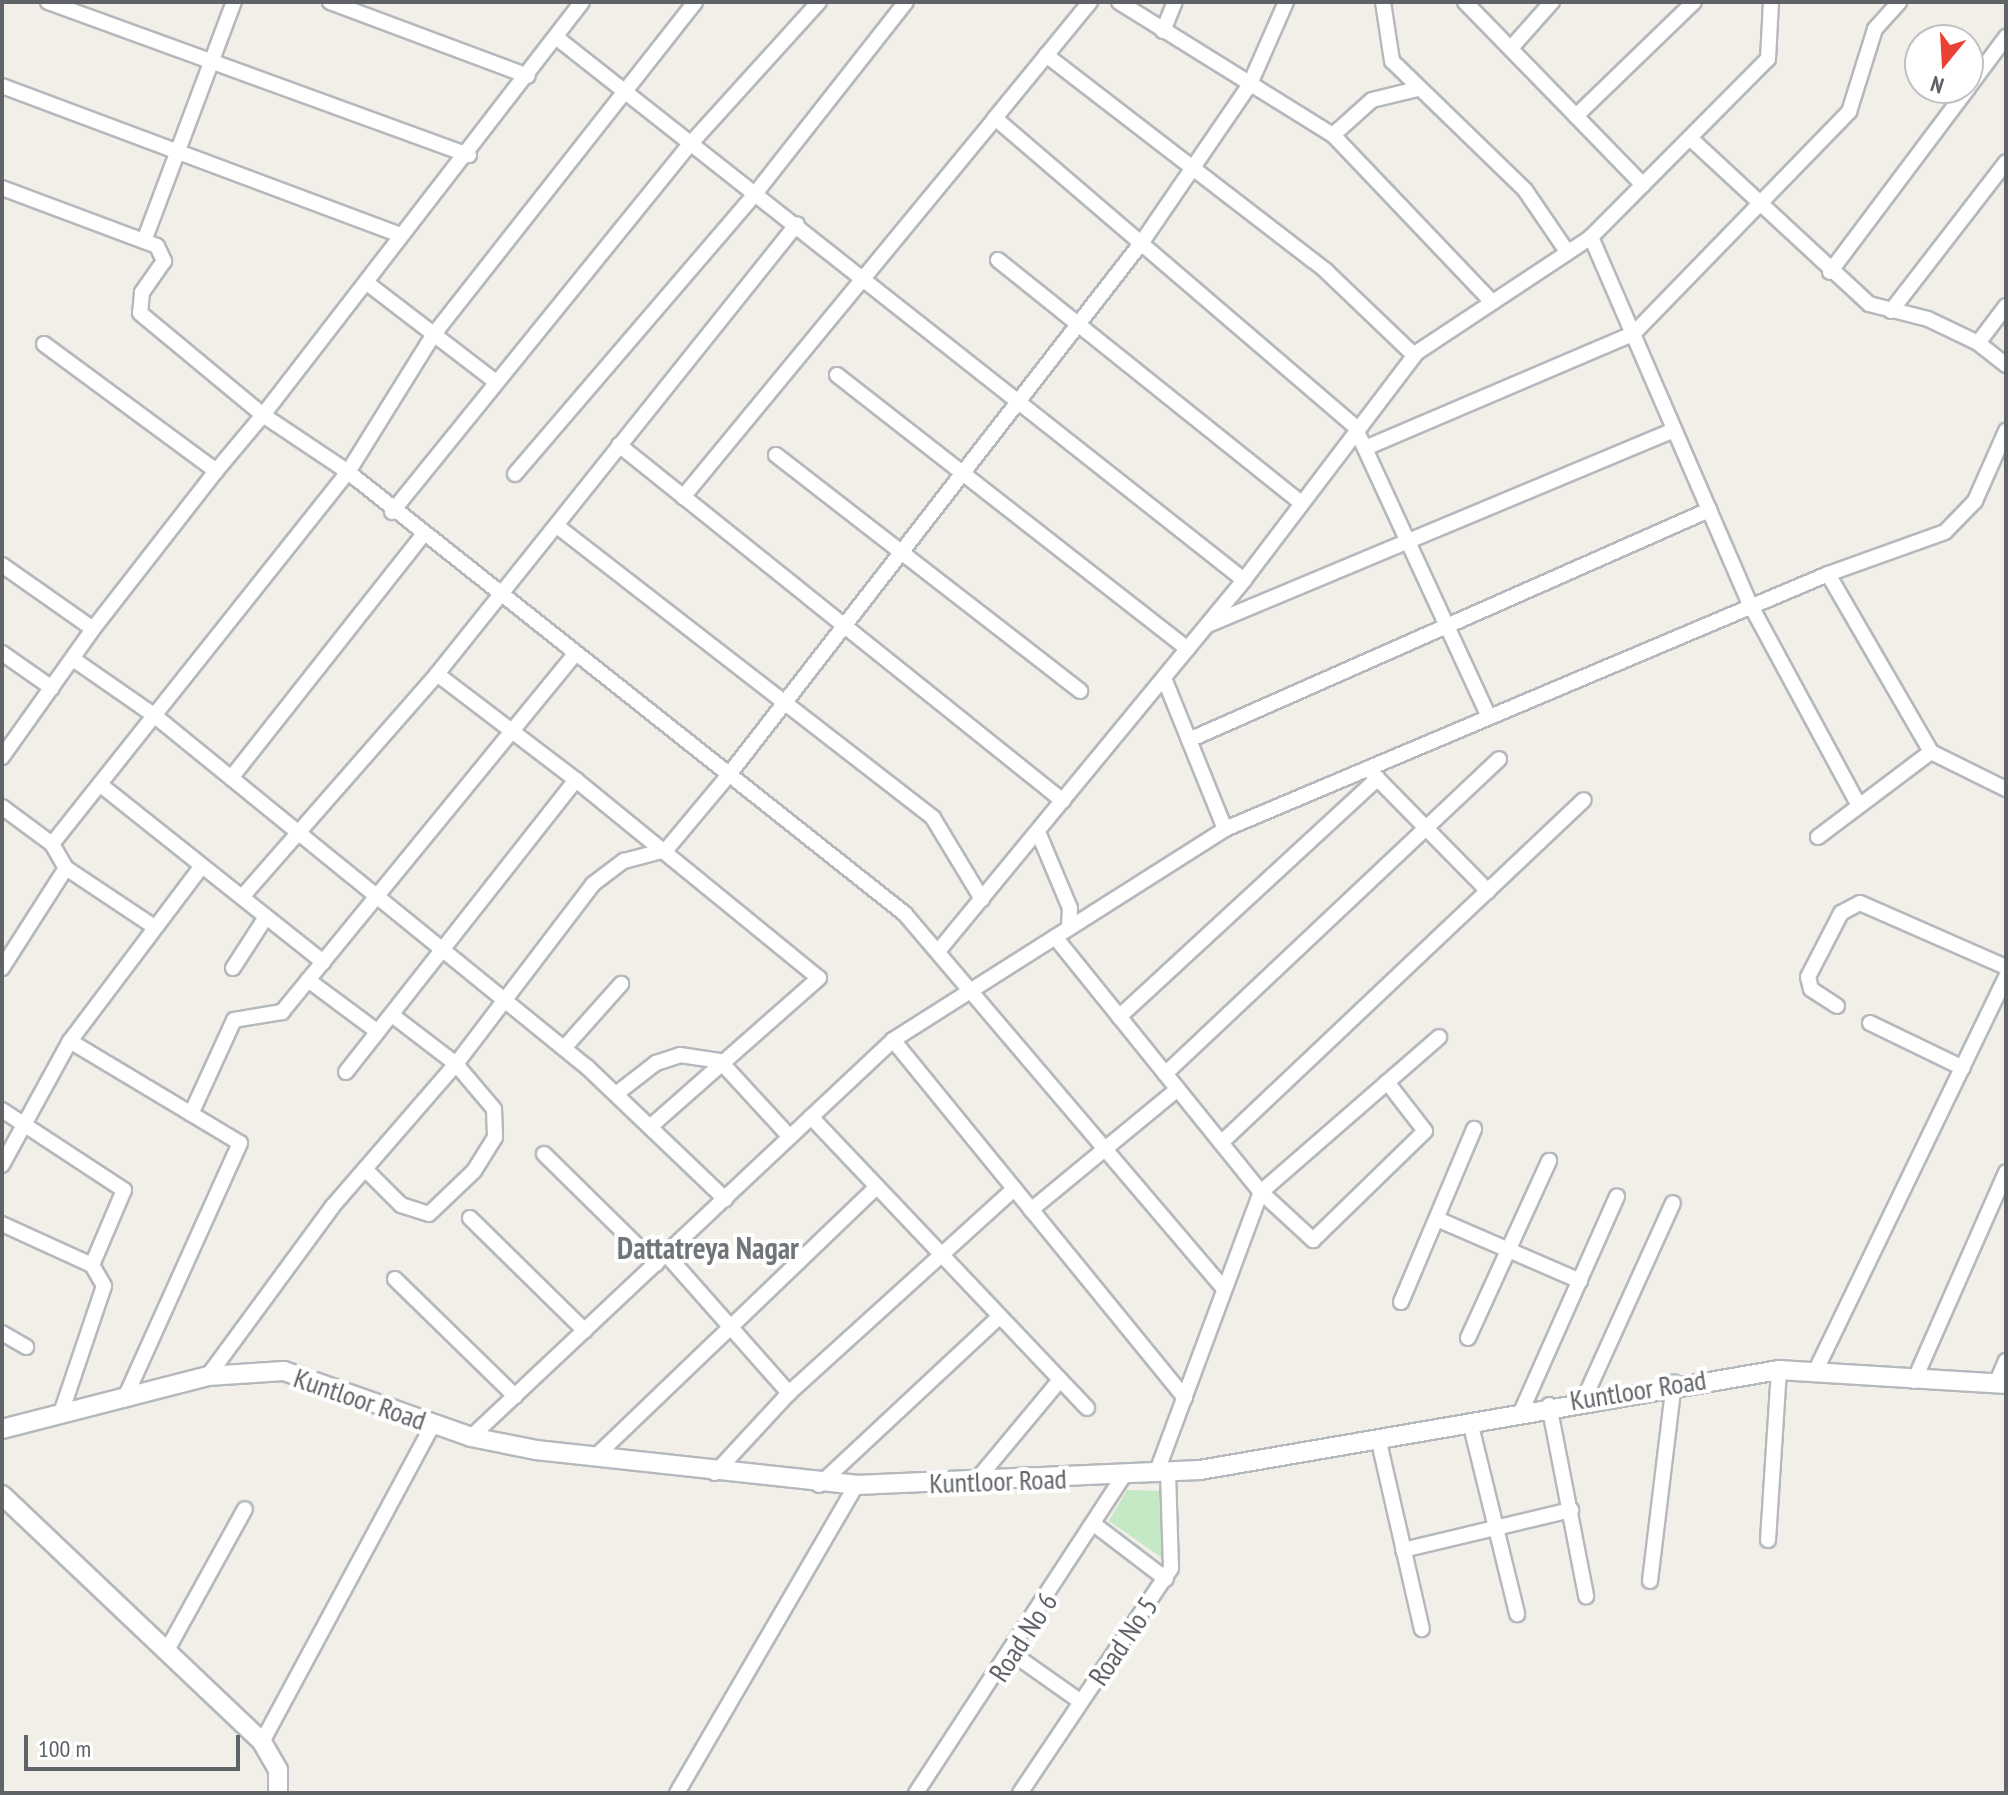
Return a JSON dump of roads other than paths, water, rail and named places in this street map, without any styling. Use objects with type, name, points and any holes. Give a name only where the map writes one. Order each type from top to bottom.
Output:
[{"type":"street","points":[[48,2],[469,155]]},
{"type":"street","points":[[144,241],[234,2]]},
{"type":"street","points":[[330,2],[528,76]]},
{"type":"street","points":[[4,749],[216,471],[367,283],[400,235],[469,155],[582,2]]},
{"type":"street","points":[[52,844],[102,786],[348,472],[434,334],[695,2]]},
{"type":"street","points":[[392,512],[692,142],[819,2]]},
{"type":"street","points":[[515,474],[758,190],[906,2]]},
{"type":"street","points":[[683,497],[1090,2]]},
{"type":"street","points":[[1119,2],[1333,135],[1488,298]]},
{"type":"street","points":[[1163,31],[1175,2]]},
{"type":"street","points":[[208,1376],[365,1169],[456,1064],[501,997],[593,884],[624,861],[666,850],[727,777],[839,627],[1142,242],[1250,84],[1286,2]]},
{"type":"street","points":[[1383,2],[1392,61],[1417,89],[1525,190],[1566,250]]},
{"type":"street","points":[[1465,2],[1643,185]]},
{"type":"street","points":[[1511,48],[1552,2]]},
{"type":"street","points":[[1576,116],[1694,2]]},
{"type":"street","points":[[1370,446],[1633,334],[1849,112],[1875,29],[1899,2]]},
{"type":"street","points":[[940,949],[1244,580],[1299,501],[1414,355],[1488,298],[1591,237],[1768,59],[1769,3]]},
{"type":"street","points":[[557,38],[758,190],[1244,580]]},
{"type":"street","points":[[1984,69],[2004,45]]},
{"type":"street","points":[[1046,55],[1326,271],[1414,355]]},
{"type":"street","points":[[2,86],[400,235]]},
{"type":"street","points":[[1333,135],[1372,100],[1417,89]]},
{"type":"street","points":[[1830,272],[1956,104]]},
{"type":"street","points":[[995,118],[1355,427],[1370,446],[1489,717]]},
{"type":"street","points":[[1690,138],[1830,272],[1869,304],[1928,319],[1978,343],[2006,365]]},
{"type":"street","points":[[1891,311],[2006,162]]},
{"type":"street","points":[[2,188],[144,241],[164,254],[142,292],[140,313],[263,415],[348,472],[497,597],[940,949],[1224,1289]]},
{"type":"street","points":[[242,897],[437,674],[797,224]]},
{"type":"street","points":[[1591,237],[1751,606],[1857,802]]},
{"type":"street","points":[[998,260],[1299,501]]},
{"type":"street","points":[[367,283],[496,382]]},
{"type":"street","points":[[1978,343],[2006,306]]},
{"type":"street","points":[[44,344],[216,471]]},
{"type":"street","points":[[837,375],[958,476],[1188,649]]},
{"type":"street","points":[[1207,625],[1413,542],[1674,430]]},
{"type":"street","points":[[471,1437],[893,1040],[1225,829],[1373,773],[1489,717],[1828,574],[1945,532],[1975,501],[2006,431]]},
{"type":"street","points":[[619,445],[839,627],[1063,801]]},
{"type":"street","points":[[776,455],[1080,691]]},
{"type":"street","points":[[1189,740],[1709,510]]},
{"type":"street","points":[[557,526],[933,818],[982,899]]},
{"type":"street","points":[[231,778],[423,535]]},
{"type":"street","points":[[2,565],[93,629]]},
{"type":"street","points":[[1828,574],[1931,752],[2006,789]]},
{"type":"street","points":[[2,653],[52,688]]},
{"type":"street","points":[[191,1114],[234,1020],[282,1012],[381,899],[573,656]]},
{"type":"street","points":[[73,659],[155,716],[296,835],[381,899],[564,1048],[725,1199]]},
{"type":"street","points":[[437,674],[666,850],[819,978],[720,1061],[650,1127]]},
{"type":"street","points":[[1164,678],[1225,829]]},
{"type":"street","points":[[1818,837],[1857,802],[1931,752]]},
{"type":"street","points":[[1165,1074],[1429,831],[1499,759]]},
{"type":"street","points":[[1373,773],[1488,891]]},
{"type":"street","points":[[1119,1017],[1373,773]]},
{"type":"street","points":[[346,1072],[445,951],[576,780]]},
{"type":"street","points":[[102,786],[323,962]]},
{"type":"street","points":[[1221,1143],[1584,800]]},
{"type":"street","points":[[2,808],[52,844],[66,868],[153,926]]},
{"type":"street","points":[[1038,832],[1070,908],[1069,928]]},
{"type":"street","points":[[2,1165],[70,1041],[153,926],[202,866]]},
{"type":"street","points":[[2,968],[66,868]]},
{"type":"street","points":[[1837,1006],[1811,989],[1808,977],[1841,913],[1860,903],[2006,967]]},
{"type":"street","points":[[233,968],[266,917]]},
{"type":"street","points":[[1055,937],[1261,1192],[1313,1240],[1321,1237],[1425,1131],[1387,1082]]},
{"type":"street","points":[[1816,1370],[2006,977]]},
{"type":"street","points":[[308,980],[378,1032]]},
{"type":"street","points":[[564,1048],[621,984]]},
{"type":"street","points":[[365,1169],[401,1205],[429,1214],[474,1171],[497,1120],[456,1064],[392,1015]]},
{"type":"street","points":[[1870,1023],[1963,1068]]},
{"type":"street","points":[[1162,1473],[1185,1398],[1261,1192],[1439,1037]]},
{"type":"street","points":[[893,1040],[1185,1398]]},
{"type":"street","points":[[70,1041],[240,1143],[124,1400]]},
{"type":"street","points":[[616,1094],[656,1063],[680,1055],[720,1061],[790,1137]]},
{"type":"street","points":[[1031,1210],[1178,1089]]},
{"type":"street","points":[[2,1110],[124,1190],[92,1265]]},
{"type":"street","points":[[811,1117],[937,1255],[1087,1408]]},
{"type":"street","points":[[1401,1302],[1474,1129]]},
{"type":"street","points":[[544,1154],[732,1325],[789,1393]]},
{"type":"street","points":[[1468,1338],[1549,1161]]},
{"type":"street","points":[[1914,1381],[2006,1172]]},
{"type":"street","points":[[594,1458],[876,1188]]},
{"type":"street","points":[[715,1473],[789,1393],[937,1255],[1014,1189]]},
{"type":"street","points":[[1521,1412],[1617,1196]]},
{"type":"street","points":[[1584,1399],[1673,1203]]},
{"type":"street","points":[[470,1218],[585,1331]]},
{"type":"street","points":[[1437,1219],[1580,1281]]},
{"type":"street","points":[[2,1224],[92,1265],[104,1286],[60,1416]]},
{"type":"street","points":[[395,1279],[515,1396]]},
{"type":"street","points":[[819,1485],[999,1317]]},
{"type":"street","points":[[2,1333],[26,1347]]},
{"type":"street","points":[[2001,1384],[2006,1361]]},
{"type":"street","points":[[1768,1540],[1779,1370]]},
{"type":"street","name":"Kuntloor Road","points":[[2,1429],[208,1376],[284,1371],[471,1437],[594,1458],[819,1485],[856,1485],[1123,1477],[1162,1473],[1379,1442],[1674,1382],[1779,1370],[1816,1370],[1914,1381],[2001,1384]]},
{"type":"street","points":[[975,1482],[1060,1380]]},
{"type":"street","points":[[1650,1581],[1674,1382]]},
{"type":"street","points":[[1549,1405],[1586,1596]]},
{"type":"street","points":[[1470,1422],[1499,1527],[1517,1614]]},
{"type":"street","points":[[262,1742],[433,1424]]},
{"type":"street","points":[[1379,1442],[1422,1629]]},
{"type":"street","name":"Road No 5","points":[[1020,1793],[1166,1579],[1175,1551],[1162,1473]]},
{"type":"street","name":"Road No 6","points":[[916,1793],[1013,1654],[1123,1477]]},
{"type":"street","points":[[677,1793],[856,1485]]},
{"type":"street","points":[[2,1495],[262,1742],[278,1770],[278,1793]]},
{"type":"street","points":[[166,1652],[245,1509]]},
{"type":"street","points":[[1403,1550],[1571,1510]]},
{"type":"street","points":[[1095,1525],[1166,1579]]},
{"type":"street","points":[[1013,1654],[1081,1702]]},
{"type":"district","name":"Dattatreya Nagar","points":[[708,1248]]}]
